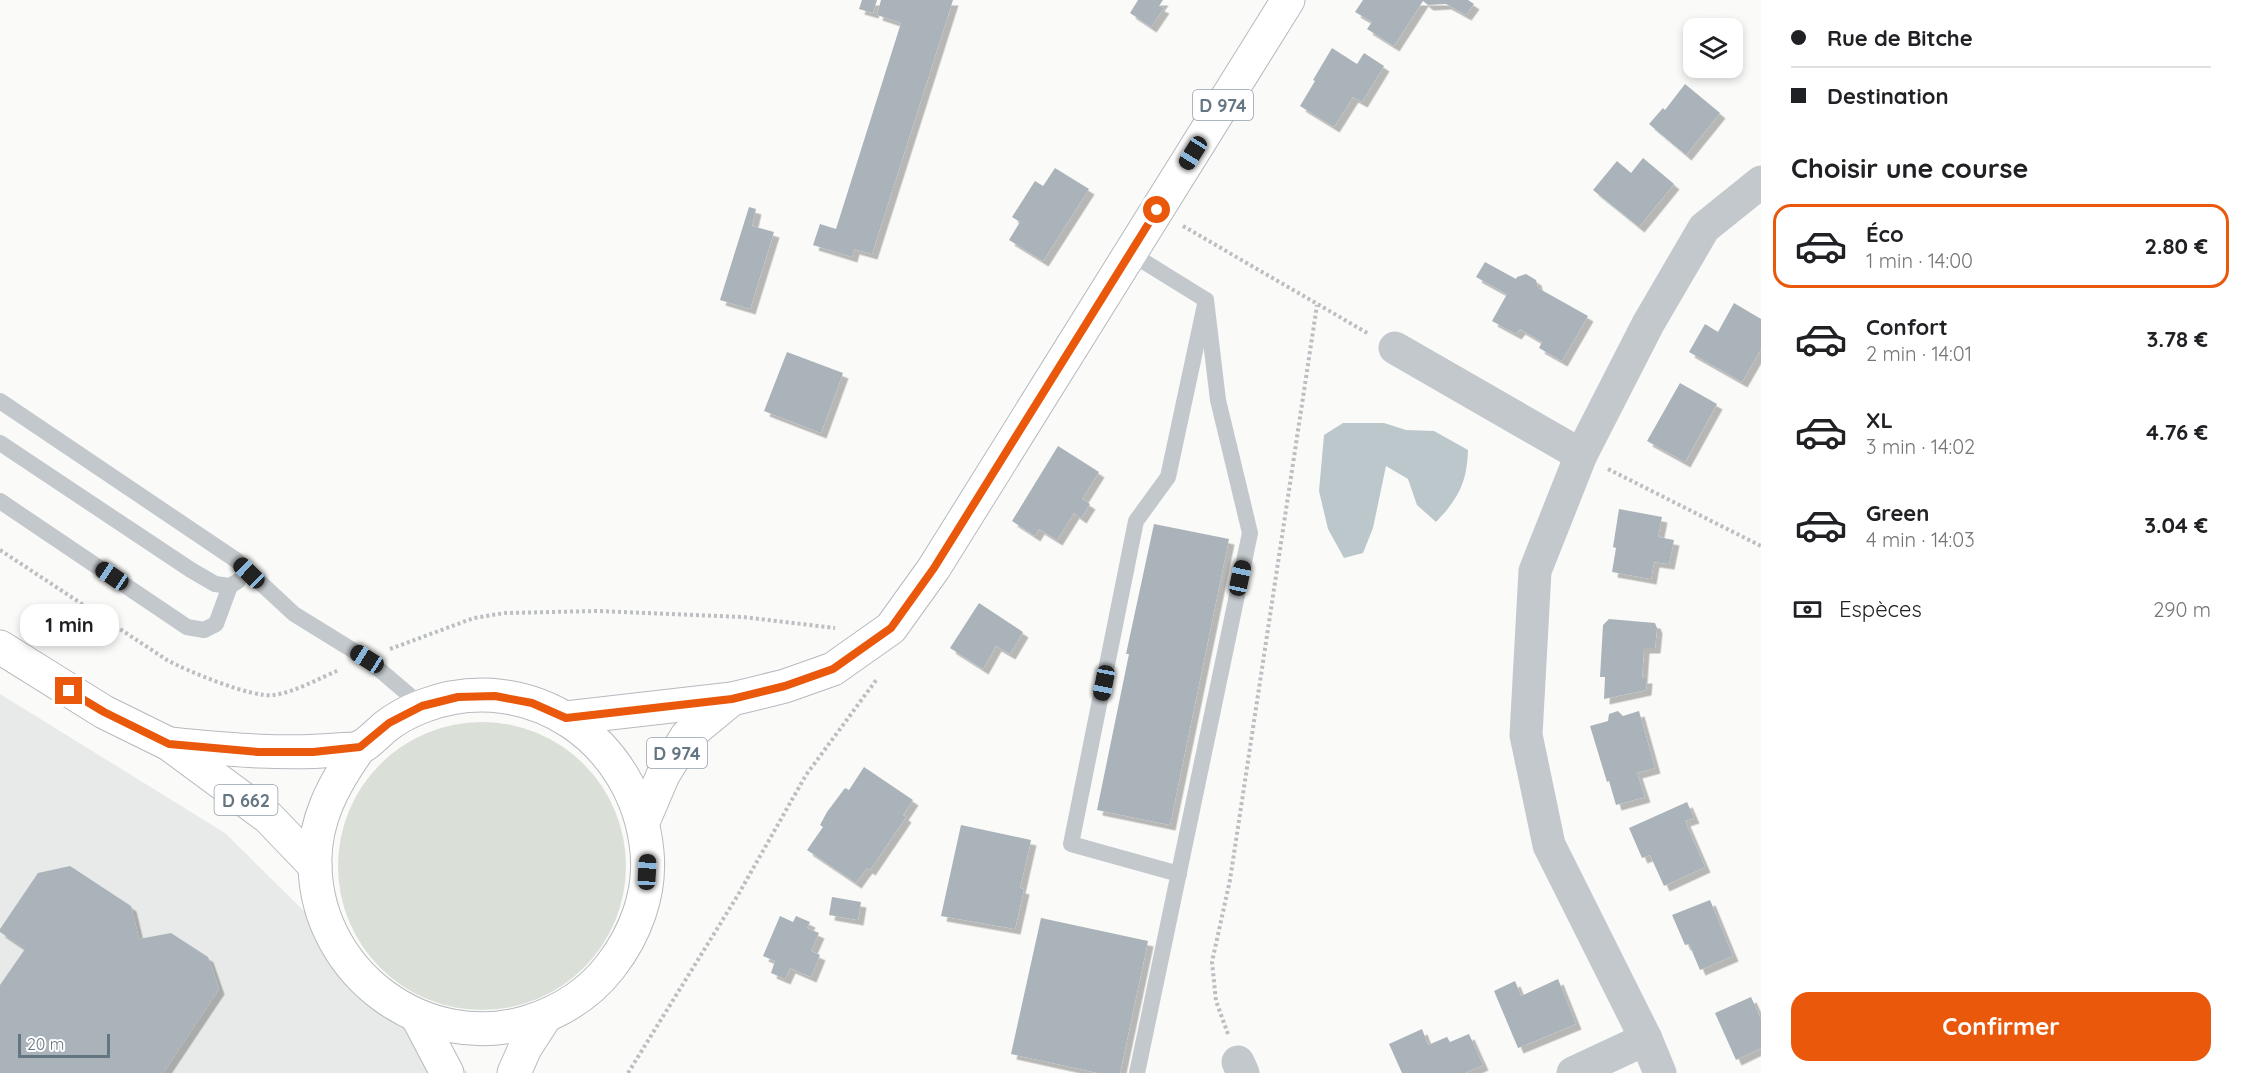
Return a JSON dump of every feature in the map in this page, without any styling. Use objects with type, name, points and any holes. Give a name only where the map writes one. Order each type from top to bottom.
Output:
[{"type":"main road","name":"D 974","points":[[566,718],[732,699],[785,686],[833,669],[891,628],[934,568],[1288,0]]},
{"type":"main road","name":"D 662","points":[[0,647],[104,712],[169,744],[268,817],[315,866]]},
{"type":"main road","points":[[495,696],[532,703],[566,718],[592,738],[615,762],[632,791],[643,822],[648,856],[646,889],[637,922],[622,952],[601,979],[575,1001],[545,1017],[514,1026],[481,1029],[448,1026],[417,1016],[389,1001],[364,981],[344,956],[328,928],[322,908],[315,866],[318,833],[326,802],[341,773],[360,747],[389,723],[422,706],[458,697],[495,696]]},
{"type":"main road","name":"D 974","points":[[643,822],[663,775],[687,736],[732,699]]},
{"type":"main road","name":"D 662","points":[[169,744],[258,752],[313,752],[360,747]]},
{"type":"main road","points":[[417,1016],[447,1073]]},
{"type":"main road","points":[[514,1073],[525,1048],[545,1017]]},
{"type":"street","points":[[1660,1073],[1646,1039],[1549,845],[1526,735],[1535,571],[1581,455],[1648,324],[1704,228],[1761,182]]},
{"type":"street","points":[[1395,348],[1581,455]]},
{"type":"street","points":[[1573,1073],[1646,1039]]},
{"type":"lane","points":[[1130,253],[1206,300]]},
{"type":"lane","points":[[1179,874],[1071,844],[1136,521],[1168,477],[1206,300]]},
{"type":"lane","points":[[1137,1073],[1250,533],[1218,400],[1206,300]]},
{"type":"lane","points":[[0,401],[236,560],[294,614],[367,659],[422,706]]},
{"type":"lane","points":[[0,443],[190,570],[215,584],[230,586]]},
{"type":"lane","points":[[0,501],[187,627],[204,630],[216,624],[230,586],[249,573]]},
{"type":"path","points":[[1157,210],[1317,305],[1395,348]]},
{"type":"path","points":[[1241,1068],[1216,1001],[1212,962],[1230,880],[1317,305]]},
{"type":"path","points":[[1581,455],[1761,546]]},
{"type":"path","points":[[0,550],[166,660],[192,673],[259,694],[272,695],[284,692],[406,642],[474,618],[505,613],[598,611],[743,617],[837,628]]},
{"type":"path","points":[[628,1073],[738,895],[806,776],[879,677]]},
{"type":"shaded area","points":[[1343,423],[1384,423],[1406,430],[1434,431],[1468,450],[1466,472],[1460,490],[1436,522],[1417,505],[1408,479],[1386,466],[1373,528],[1363,553],[1344,558],[1328,529],[1319,491],[1324,435]]},
{"type":"shaded area","points":[[0,694],[225,833],[468,1073],[0,1073]]},
{"type":"shaded area","points":[[482,722],[510,725],[537,733],[562,746],[584,764],[602,786],[615,811],[623,838],[626,866],[623,894],[615,921],[602,946],[584,968],[562,986],[537,999],[510,1007],[482,1010],[454,1007],[427,999],[402,986],[380,968],[362,946],[349,921],[341,894],[338,866],[341,838],[349,811],[362,786],[380,764],[402,746],[427,733],[454,725]]},
{"type":"building","points":[[862,0],[877,0],[873,13],[859,9]]},
{"type":"building","points":[[881,0],[953,0],[872,254],[854,249],[852,257],[813,245],[820,224],[836,229],[901,23],[877,15]]},
{"type":"building","points":[[1138,0],[1163,0],[1159,6],[1164,8],[1151,27],[1130,13]]},
{"type":"building","points":[[1363,0],[1468,0],[1474,4],[1466,15],[1446,4],[1428,5],[1423,1],[1394,46],[1367,29],[1372,22],[1355,12]]},
{"type":"building","points":[[1332,48],[1357,64],[1364,53],[1384,66],[1362,102],[1353,97],[1334,127],[1300,106]]},
{"type":"building","points":[[1685,84],[1720,113],[1686,155],[1649,124],[1663,108],[1665,110]]},
{"type":"building","points":[[1643,158],[1674,184],[1639,227],[1593,190],[1617,161],[1631,173]]},
{"type":"building","points":[[1055,168],[1089,189],[1043,261],[1009,240],[1020,222],[1012,217],[1035,181],[1043,186]]},
{"type":"building","points":[[749,207],[756,209],[752,226],[774,232],[750,309],[720,300]]},
{"type":"building","points":[[1485,262],[1516,279],[1526,274],[1536,280],[1538,288],[1588,316],[1562,361],[1539,348],[1542,342],[1520,329],[1516,334],[1492,321],[1507,294],[1476,277]]},
{"type":"building","points":[[1734,303],[1761,319],[1761,349],[1742,382],[1689,352],[1705,324],[1718,332]]},
{"type":"building","points":[[787,352],[843,373],[821,433],[764,411]]},
{"type":"building","points":[[1680,383],[1717,404],[1685,462],[1647,441]]},
{"type":"building","points":[[1058,446],[1099,472],[1082,499],[1090,504],[1081,518],[1074,513],[1057,540],[1039,529],[1035,536],[1012,521]]},
{"type":"building","points":[[1619,509],[1662,517],[1658,537],[1674,540],[1669,564],[1654,562],[1651,579],[1612,572]]},
{"type":"building","points":[[1154,524],[1229,539],[1170,825],[1097,810],[1129,654],[1126,654]]},
{"type":"building","points":[[979,603],[1023,632],[1010,654],[996,646],[983,669],[950,648]]},
{"type":"building","points":[[1609,619],[1655,623],[1657,628],[1655,648],[1644,648],[1642,678],[1647,678],[1646,690],[1604,699],[1605,677],[1600,677],[1603,625]]},
{"type":"building","points":[[1618,711],[1623,716],[1639,711],[1655,768],[1637,773],[1645,797],[1616,805],[1590,726],[1608,721],[1609,714]]},
{"type":"building","points":[[864,767],[913,800],[903,815],[906,817],[870,870],[867,868],[856,883],[807,850],[823,827],[820,825],[827,812],[845,788],[849,790]]},
{"type":"building","points":[[1687,802],[1694,818],[1685,821],[1705,867],[1664,886],[1650,855],[1642,858],[1629,828]]},
{"type":"building","points":[[961,825],[1031,840],[1020,888],[1024,889],[1015,929],[941,916]]},
{"type":"building","points":[[70,866],[131,906],[139,939],[171,933],[208,957],[219,989],[163,1073],[0,1073],[0,985],[25,949],[0,932],[0,929],[38,873]]},
{"type":"building","points":[[832,897],[861,902],[858,920],[829,915]]},
{"type":"building","points":[[1710,900],[1733,956],[1700,970],[1689,944],[1685,945],[1672,915]]},
{"type":"building","points":[[780,916],[793,922],[796,916],[810,922],[807,928],[819,933],[811,951],[820,955],[811,977],[790,968],[785,979],[771,973],[775,961],[763,956]]},
{"type":"building","points":[[1041,918],[1148,941],[1120,1073],[1098,1073],[1011,1054]]},
{"type":"building","points":[[1558,979],[1576,1024],[1518,1048],[1494,991],[1515,981],[1521,996]]},
{"type":"building","points":[[1751,997],[1761,1019],[1761,1048],[1736,1060],[1715,1013]]},
{"type":"building","points":[[1422,1029],[1428,1045],[1447,1037],[1450,1042],[1469,1034],[1483,1065],[1465,1073],[1402,1073],[1389,1044]]},
{"type":"route","points":[[69,691],[104,712],[169,744],[258,752],[313,752],[360,747],[389,723],[422,706],[458,697],[495,696],[532,703],[566,718],[732,699],[785,686],[833,669],[891,628],[934,568],[1157,210]]}]
